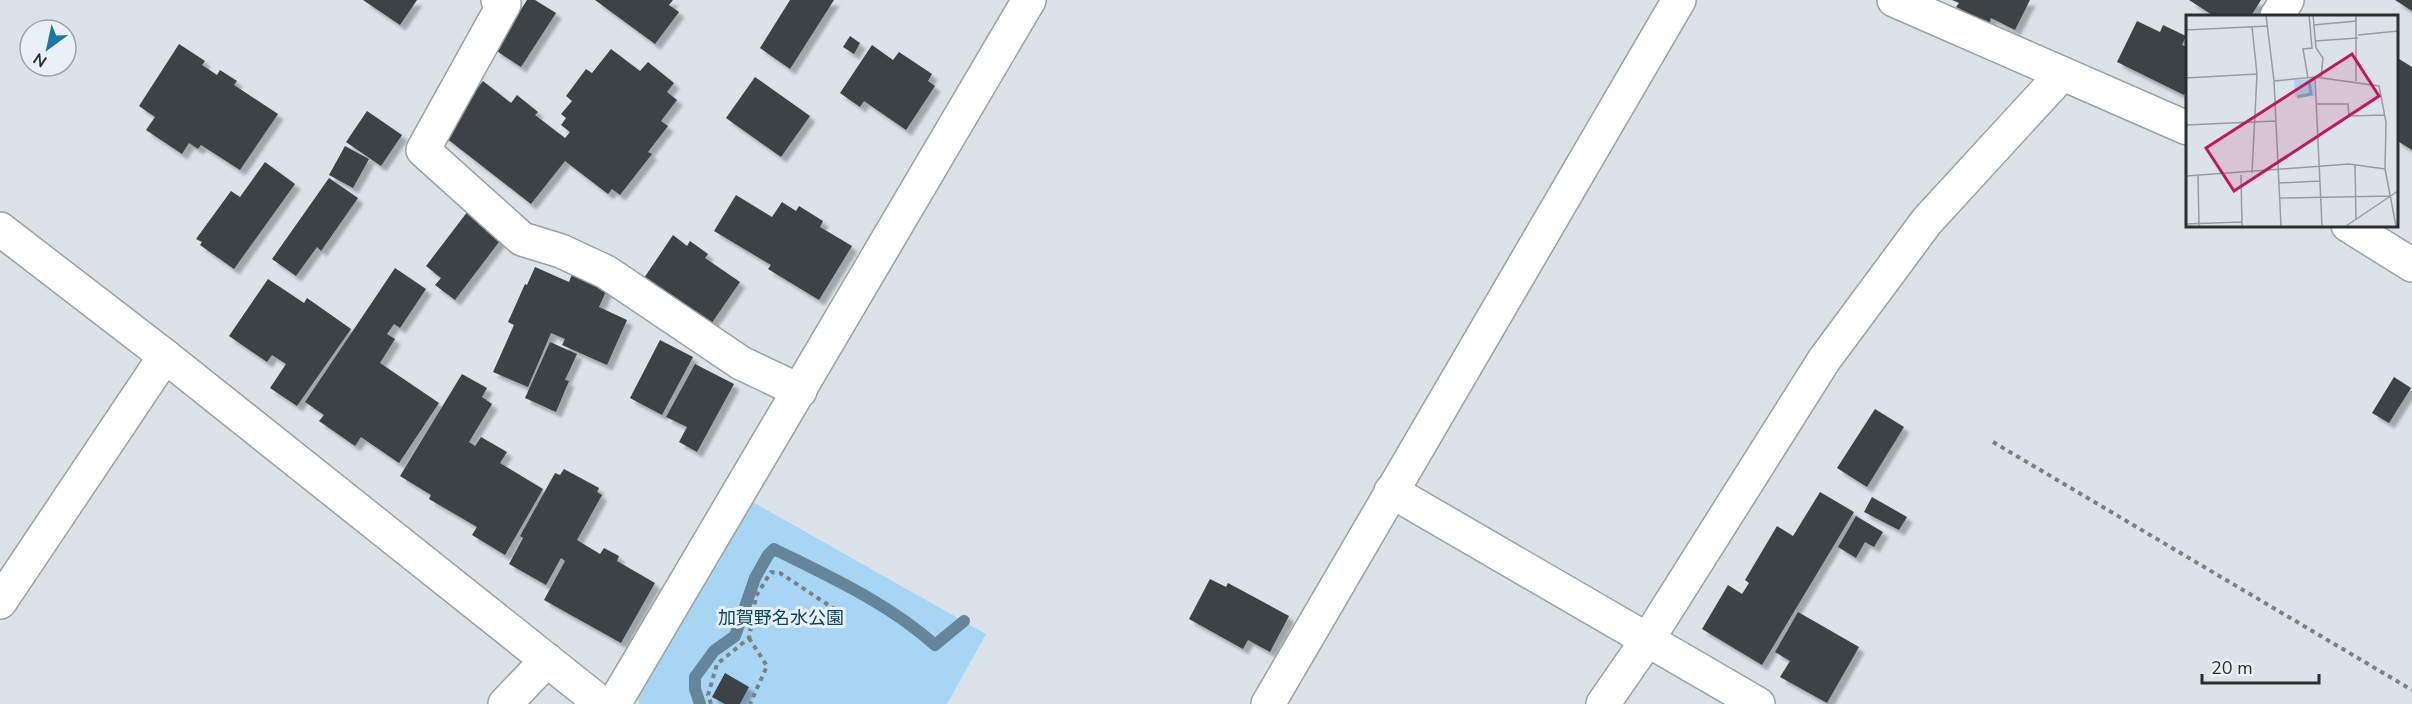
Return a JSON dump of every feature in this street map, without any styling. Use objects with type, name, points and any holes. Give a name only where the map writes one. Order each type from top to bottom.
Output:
[{"type":"street","points":[[498,0],[504,4],[423,150],[522,239],[561,251],[606,272],[741,363],[800,391]]},
{"type":"street","points":[[614,704],[1029,0]]},
{"type":"street","points":[[1268,704],[1679,0]]},
{"type":"street","points":[[1894,0],[2186,128]]},
{"type":"street","points":[[2278,15],[2287,0]]},
{"type":"street","points":[[1603,704],[1648,639],[1824,360],[1927,221],[2062,75]]},
{"type":"street","points":[[2350,226],[2412,265]]},
{"type":"street","points":[[0,230],[165,356],[602,704]]},
{"type":"street","points":[[0,602],[165,356]]},
{"type":"street","points":[[1391,491],[1758,704]]},
{"type":"street","points":[[506,704],[547,660]]},
{"type":"path","points":[[1993,442],[2412,690]]},
{"type":"path","points":[[711,704],[708,695],[717,664],[749,638],[756,596],[771,572],[780,573],[839,612]]},
{"type":"path","points":[[749,638],[767,666],[750,704]]},
{"type":"green space","name":"加賀野名水公園","points":[[751,501],[986,634],[947,704],[640,704],[634,694]]},
{"type":"building","points":[[363,0],[417,0],[400,25]]},
{"type":"building","points":[[527,0],[535,0],[556,13],[521,67],[495,50]]},
{"type":"building","points":[[595,0],[673,0],[669,5],[679,12],[655,44]]},
{"type":"building","points":[[790,0],[834,0],[790,69],[760,48]]},
{"type":"building","points":[[1952,0],[2030,0],[2015,30],[1991,18],[1989,24],[1956,7],[1959,3]]},
{"type":"building","points":[[2189,0],[2261,0],[2252,15],[2212,15]]},
{"type":"building","points":[[2395,0],[2412,0],[2412,11]]},
{"type":"building","points":[[2137,21],[2160,32],[2163,25],[2186,36],[2182,45],[2186,47],[2186,91],[2184,95],[2117,62]]},
{"type":"building","points":[[850,36],[860,43],[854,54],[843,47]]},
{"type":"building","points":[[179,44],[205,61],[202,65],[217,75],[220,70],[237,81],[234,85],[278,114],[240,170],[201,145],[198,149],[189,143],[182,154],[146,130],[155,117],[139,106]]},
{"type":"building","points":[[872,45],[893,60],[899,52],[932,74],[928,81],[935,86],[906,130],[864,101],[860,107],[840,93]]},
{"type":"building","points":[[611,49],[640,71],[648,62],[674,83],[667,92],[677,100],[661,121],[668,126],[648,152],[652,154],[620,195],[612,189],[608,194],[565,161],[531,204],[441,134],[483,81],[511,103],[517,95],[538,112],[535,115],[565,138],[570,132],[561,125],[566,118],[561,114],[572,101],[566,96],[586,69],[592,73]]},
{"type":"building","points":[[2397,58],[2412,67],[2412,150],[2397,141]]},
{"type":"building","points":[[755,77],[810,116],[781,157],[726,118]]},
{"type":"building","points":[[367,111],[402,135],[381,166],[346,142]]},
{"type":"building","points":[[345,146],[369,159],[353,188],[329,175]]},
{"type":"building","points":[[265,162],[295,184],[234,269],[200,245],[202,242],[196,239],[231,191],[240,197]]},
{"type":"building","points":[[329,178],[358,198],[321,251],[317,247],[296,276],[272,259]]},
{"type":"building","points":[[736,195],[772,217],[782,202],[796,211],[799,206],[823,221],[820,227],[852,246],[819,300],[768,269],[771,265],[714,231]]},
{"type":"building","points":[[468,211],[502,238],[455,300],[435,285],[441,278],[426,266]]},
{"type":"building","points":[[673,235],[687,246],[690,241],[708,254],[705,258],[740,282],[709,327],[642,281]]},
{"type":"building","points":[[535,267],[569,282],[572,274],[607,289],[599,307],[627,320],[607,365],[562,345],[565,339],[551,333],[528,387],[493,372],[514,325],[508,322]]},
{"type":"building","points":[[395,268],[426,289],[400,328],[394,324],[387,334],[395,339],[380,363],[439,403],[399,463],[361,437],[355,446],[319,421],[324,415],[305,402]]},
{"type":"building","points":[[268,279],[304,303],[307,298],[351,329],[297,406],[270,388],[286,364],[272,355],[267,362],[229,336]]},
{"type":"building","points":[[660,340],[693,357],[662,415],[630,398]]},
{"type":"building","points":[[550,342],[577,354],[565,380],[569,381],[556,412],[525,398]]},
{"type":"building","points":[[695,364],[734,384],[697,452],[679,442],[687,427],[666,417]]},
{"type":"building","points":[[462,374],[487,388],[482,397],[492,404],[469,442],[475,446],[481,437],[507,452],[500,463],[543,489],[505,555],[472,535],[477,527],[429,499],[431,495],[400,476]]},
{"type":"building","points":[[2394,377],[2411,388],[2389,423],[2372,413]]},
{"type":"building","points":[[1875,409],[1904,427],[1867,487],[1837,468]]},
{"type":"building","points":[[564,469],[599,488],[597,492],[602,495],[577,540],[600,554],[604,548],[619,556],[617,561],[655,583],[621,643],[544,600],[565,561],[561,558],[546,585],[509,564],[523,538],[520,536],[555,473],[560,475]]},
{"type":"building","points":[[1820,492],[1854,512],[1762,665],[1702,629],[1728,585],[1742,594],[1749,583],[1745,580],[1777,526],[1793,536]]},
{"type":"building","points":[[1872,497],[1907,517],[1899,530],[1864,512]]},
{"type":"building","points":[[1856,516],[1883,532],[1874,547],[1865,542],[1856,558],[1838,547]]},
{"type":"building","points":[[1210,579],[1226,587],[1228,583],[1289,616],[1270,652],[1248,640],[1243,649],[1189,619]]},
{"type":"building","points":[[1798,612],[1859,647],[1827,703],[1780,677],[1790,661],[1775,652]]},
{"type":"building","points":[[725,673],[749,687],[740,704],[725,704],[712,697]]},
{"type":"waterway","points":[[700,704],[695,689],[695,677],[714,651],[735,636],[755,578],[774,549],[878,604],[898,616],[935,645],[964,621]]}]
